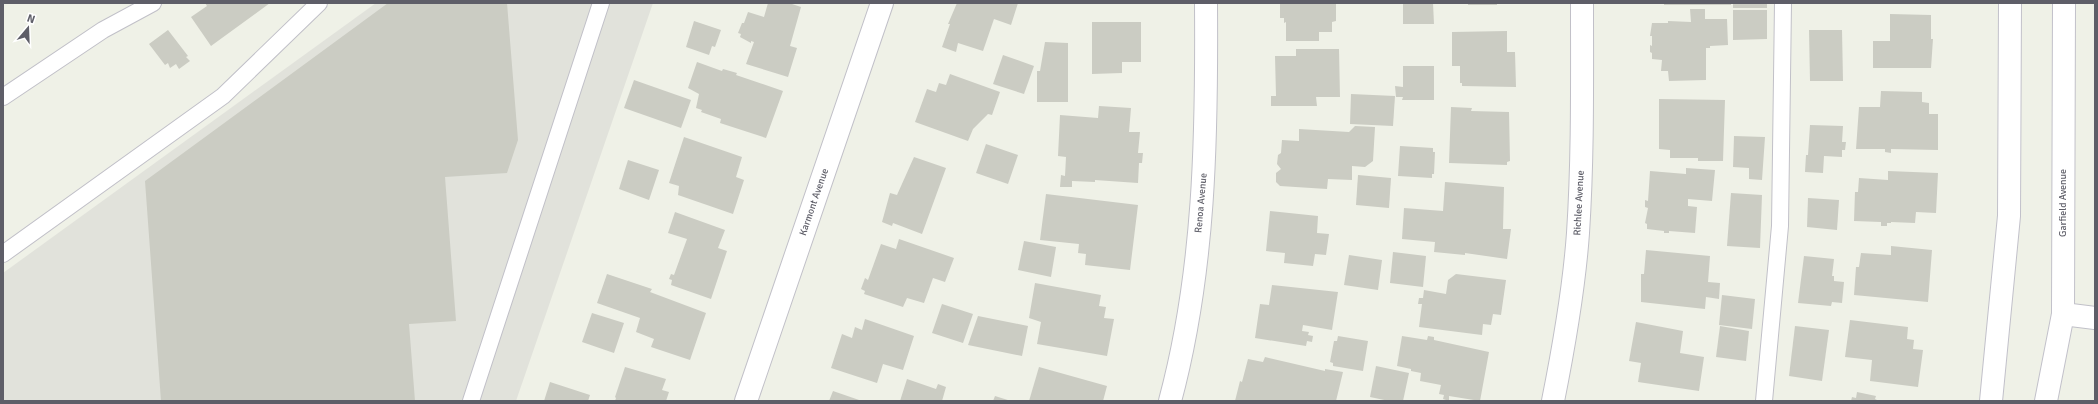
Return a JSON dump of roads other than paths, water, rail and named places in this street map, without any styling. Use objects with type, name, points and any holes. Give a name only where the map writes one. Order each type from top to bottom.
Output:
[{"type":"street","name":"Karmont Avenue","points":[[746,401],[882,3]]},
{"type":"street","name":"Renoa Avenue","points":[[1170,401],[1188,320],[1203,192],[1207,110],[1206,3]]},
{"type":"street","name":"Richlee Avenue","points":[[1553,401],[1569,314],[1578,233],[1582,104],[1582,3]]},
{"type":"street","points":[[1991,401],[2009,216],[2010,3]]},
{"type":"street","name":"Garfield Avenue","points":[[2046,401],[2063,314],[2064,3]]},
{"type":"street","points":[[2063,314],[2095,318]]},
{"type":"lane","points":[[3,97],[103,30],[153,3]]},
{"type":"lane","points":[[3,254],[223,96],[319,3]]},
{"type":"lane","points":[[471,401],[601,3]]},
{"type":"lane","points":[[1764,401],[1780,226],[1783,3]]}]
